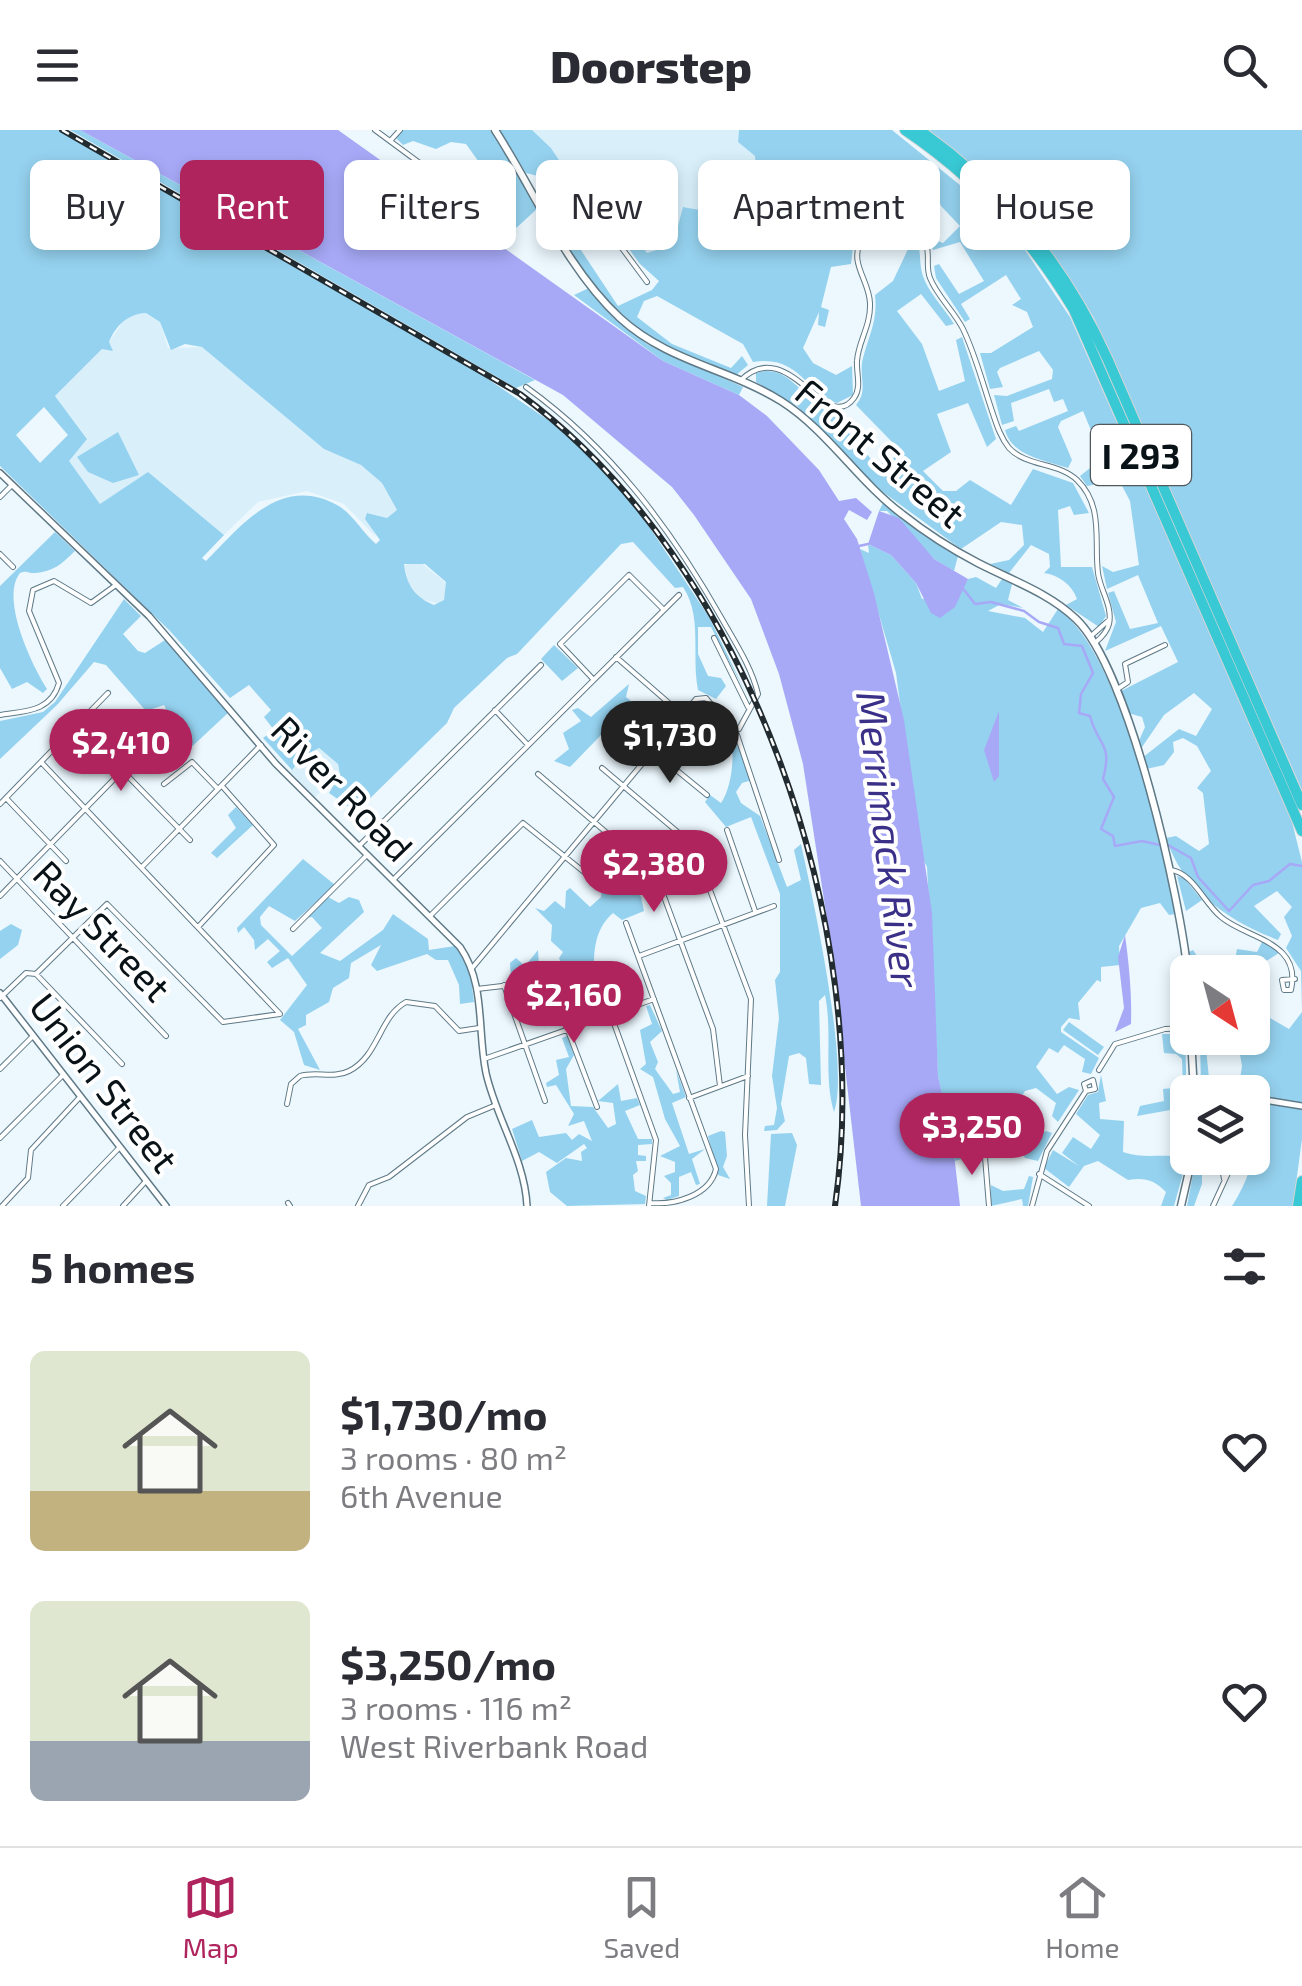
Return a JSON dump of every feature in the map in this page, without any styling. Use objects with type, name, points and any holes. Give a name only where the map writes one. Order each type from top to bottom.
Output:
[{"type":"highway","name":"I 293","points":[[905,130],[996,205],[1044,262],[1074,310],[1302,831]]},
{"type":"highway","name":"I 293","points":[[919,130],[1007,206],[1075,296],[1107,358],[1302,805]]},
{"type":"highway","points":[[1298,1206],[1302,1181]]},
{"type":"main road","name":"Front Street","points":[[496,130],[536,197]]},
{"type":"main road","name":"Front Street","points":[[569,250],[591,286],[637,333],[686,362],[740,382],[797,412],[869,486],[912,522],[955,551],[1059,605],[1093,639],[1116,690],[1171,870],[1185,955]]},
{"type":"main road","points":[[1181,1206],[1188,1175]]},
{"type":"street","points":[[375,130],[419,160]]},
{"type":"street","points":[[392,140],[400,130]]},
{"type":"street","points":[[740,382],[754,369],[768,366],[802,382],[826,405],[838,407],[851,401],[858,391],[857,359],[867,336],[870,305],[857,264],[859,245],[870,229],[884,222],[916,229],[926,245],[930,279],[971,346],[1006,443],[1023,458],[1072,476],[1084,490],[1099,528],[1097,570],[1109,620],[1093,639]]},
{"type":"street","points":[[624,250],[647,282]]},
{"type":"street","points":[[526,387],[586,437],[652,510],[727,628],[758,690],[748,706]]},
{"type":"street","name":"River Road","points":[[0,473],[149,616],[261,745],[431,915],[472,968],[478,989],[484,1059],[522,1179],[526,1206]]},
{"type":"street","points":[[0,496],[12,484]]},
{"type":"street","points":[[0,554],[13,568]]},
{"type":"street","points":[[593,680],[560,644],[629,575],[663,609]]},
{"type":"street","points":[[0,715],[40,708],[56,693],[58,674],[29,611],[32,590],[54,581],[91,603],[116,585]]},
{"type":"street","points":[[394,880],[679,594]]},
{"type":"street","points":[[714,638],[748,706],[745,725],[735,729]]},
{"type":"street","points":[[1116,690],[1128,682],[1125,664],[1165,645]]},
{"type":"street","points":[[616,657],[716,744]]},
{"type":"street","points":[[359,846],[541,665]]},
{"type":"street","points":[[0,804],[108,693]]},
{"type":"street","points":[[472,968],[700,696],[735,729],[780,860]]},
{"type":"street","points":[[495,710],[528,745]]},
{"type":"street","points":[[78,724],[190,840]]},
{"type":"street","points":[[0,896],[158,734]]},
{"type":"street","points":[[142,867],[261,745]]},
{"type":"street","points":[[653,751],[707,795]]},
{"type":"street","points":[[36,974],[107,904],[216,1017],[232,1024],[280,1014],[41,762]]},
{"type":"street","points":[[164,784],[192,762],[274,845],[198,926]]},
{"type":"street","points":[[602,768],[694,845],[754,1008],[748,1076],[750,1206]]},
{"type":"street","points":[[538,774],[656,875],[713,1029],[720,1086]]},
{"type":"street","points":[[6,798],[66,861]]},
{"type":"street","points":[[431,915],[523,823],[599,884]]},
{"type":"street","points":[[727,830],[756,913]]},
{"type":"street","points":[[294,929],[368,855]]},
{"type":"street","name":"Ray Street","points":[[0,861],[166,1036]]},
{"type":"street","points":[[1171,870],[1186,876],[1224,920],[1281,946],[1296,964],[1295,978]]},
{"type":"street","points":[[638,956],[774,906]]},
{"type":"street","points":[[611,1015],[656,1140],[649,1204],[679,1202],[716,1173],[626,922]]},
{"type":"street","points":[[1,996],[26,973],[36,974],[122,1064]]},
{"type":"street","points":[[478,989],[528,983],[544,987],[554,998],[568,1030],[596,1107]]},
{"type":"street","points":[[504,986],[545,1100]]},
{"type":"street","name":"Union Street","points":[[1,996],[166,1206]]},
{"type":"street","points":[[484,1059],[654,999]]},
{"type":"street","points":[[288,1104],[288,1091],[300,1076],[339,1075],[364,1061],[394,1010],[405,1003],[432,1005],[460,1031],[481,1028]]},
{"type":"street","points":[[1099,1070],[1115,1044],[1170,1029]]},
{"type":"street","points":[[0,1068],[33,1036]]},
{"type":"street","points":[[0,1138],[63,1074]]},
{"type":"street","points":[[689,1098],[748,1076]]},
{"type":"street","points":[[1032,1206],[1050,1146],[1086,1091]]},
{"type":"street","points":[[2,1206],[28,1178],[28,1159],[36,1142],[80,1096]]},
{"type":"street","points":[[1270,1101],[1302,1106]]},
{"type":"street","points":[[358,1206],[373,1182],[388,1177],[467,1117],[496,1105]]},
{"type":"street","points":[[984,1146],[989,1206]]},
{"type":"street","points":[[63,1206],[120,1148]]},
{"type":"street","points":[[1039,1174],[1089,1206]]},
{"type":"street","points":[[1223,1175],[1224,1179]]},
{"type":"street","points":[[1213,1206],[1226,1175]]},
{"type":"street","points":[[124,1206],[146,1181]]},
{"type":"shaded area","points":[[0,130],[58,130],[110,160],[30,160],[30,250],[160,250],[160,189],[180,200],[180,250],[266,250],[479,373],[551,422],[590,454],[642,516],[709,617],[746,693],[711,627],[698,627],[698,654],[708,676],[721,678],[726,686],[716,699],[698,690],[695,624],[683,587],[675,588],[633,542],[621,544],[517,654],[507,658],[454,708],[447,723],[356,812],[329,793],[340,774],[338,764],[319,748],[302,757],[292,770],[263,738],[274,730],[264,717],[271,710],[249,685],[230,698],[170,631],[0,466]],"holes":[[[146,313],[160,322],[171,350],[185,344],[202,347],[324,449],[361,465],[382,483],[397,510],[387,518],[367,513],[365,519],[380,540],[376,544],[337,505],[317,497],[298,496],[264,508],[206,561],[202,558],[224,535],[148,472],[100,504],[69,461],[87,439],[55,396],[102,349],[113,351],[109,342],[123,322]],[[44,407],[68,435],[40,463],[16,435]],[[404,564],[425,564],[446,582],[444,600],[434,605],[422,599],[413,590]]]},
{"type":"shaded area","points":[[70,130],[80,130],[135,160],[122,160]]},
{"type":"shaded area","points":[[403,130],[490,130],[508,160],[477,160],[466,144],[451,142],[436,149],[413,141],[403,145],[396,138]]},
{"type":"shaded area","points":[[499,130],[532,130],[551,148],[559,160],[536,160],[536,176],[526,173]]},
{"type":"shaded area","points":[[532,130],[739,130],[738,142],[755,160],[698,160],[698,228],[678,242],[678,160],[559,160]]},
{"type":"shaded area","points":[[739,130],[892,130],[929,160],[755,160],[738,142]]},
{"type":"shaded area","points":[[927,130],[1302,130],[1302,790],[1094,318],[1048,250],[1130,250],[1130,160],[964,160]]},
{"type":"shaded area","points":[[940,169],[960,185],[960,226],[941,206]]},
{"type":"shaded area","points":[[516,172],[536,205],[536,210],[516,228]]},
{"type":"shaded area","points":[[160,174],[180,185],[180,194],[160,182]]},
{"type":"shaded area","points":[[683,207],[698,210],[698,250],[853,250],[851,264],[831,267],[821,307],[829,310],[825,327],[818,325],[819,312],[803,348],[813,363],[836,375],[852,366],[853,395],[837,403],[827,399],[793,370],[769,361],[753,362],[743,344],[657,296],[644,301],[637,317],[672,344],[731,368],[742,356],[748,365],[735,376],[680,354],[623,315],[570,250],[581,250],[618,306],[652,290],[659,281],[630,250],[647,253],[678,250]]},
{"type":"shaded area","points":[[960,226],[960,242],[940,248],[940,242]]},
{"type":"shaded area","points":[[277,250],[298,250],[535,380],[516,388]]},
{"type":"shaded area","points":[[908,250],[919,250],[925,282],[954,324],[946,326],[921,294],[897,311],[922,344],[939,391],[965,381],[956,340],[962,337],[996,439],[987,447],[968,403],[937,414],[951,452],[923,471],[943,491],[956,491],[970,480],[1011,505],[1033,469],[1073,483],[1089,513],[1074,515],[1070,506],[1058,510],[1061,567],[1092,567],[1106,616],[1099,627],[1066,605],[1077,599],[1068,585],[1044,573],[1050,567],[1049,554],[1031,545],[1009,573],[990,564],[1009,560],[1024,545],[1022,525],[1001,522],[961,549],[876,487],[798,407],[756,382],[756,373],[779,373],[832,413],[877,466],[895,457],[894,444],[856,405],[862,394],[862,365],[874,320],[875,295],[893,281]]},
{"type":"shaded area","points":[[965,250],[1025,250],[1070,317],[1289,810],[1302,862],[1302,1008],[1301,971],[1286,948],[1292,936],[1284,917],[1292,907],[1277,891],[1254,906],[1281,934],[1278,940],[1242,924],[1210,902],[1174,857],[1166,838],[1176,836],[1199,851],[1209,844],[1203,793],[1197,788],[1211,771],[1197,746],[1183,738],[1173,742],[1174,752],[1164,765],[1146,769],[1142,758],[1179,729],[1196,736],[1212,709],[1194,693],[1164,715],[1140,750],[1138,743],[1145,727],[1142,717],[1128,713],[1121,691],[1178,662],[1161,626],[1105,651],[1116,622],[1108,593],[1114,591],[1130,629],[1158,623],[1138,575],[1107,589],[1102,566],[1113,572],[1139,565],[1130,501],[1119,480],[1087,486],[1080,476],[1099,461],[1100,452],[1083,411],[1061,421],[1058,427],[1072,460],[1068,468],[1030,456],[1009,439],[1005,430],[1016,426],[1019,431],[1068,411],[1063,399],[1054,402],[1049,389],[1011,403],[1014,421],[1002,425],[994,395],[1007,396],[1052,379],[1053,370],[1039,351],[1000,368],[997,372],[1003,387],[990,389],[980,353],[991,353],[1033,327],[1027,312],[1012,305],[1021,299],[1006,275],[961,304],[970,319],[965,322],[936,278],[934,266],[939,264],[959,294],[984,281]]},
{"type":"shaded area","points":[[589,288],[647,344],[743,387],[739,395],[663,361],[574,295]]},
{"type":"shaded area","points":[[146,313],[160,322],[168,348],[202,347],[324,449],[361,465],[382,483],[397,510],[387,518],[368,513],[376,537],[344,504],[307,491],[258,502],[224,535],[148,473],[101,505],[68,461],[87,438],[55,396],[109,342],[122,323],[133,314]]},
{"type":"shaded area","points":[[118,432],[139,475],[113,483],[88,472],[77,457]]},
{"type":"shaded area","points":[[883,503],[958,556],[954,571],[934,559],[887,511],[879,511]]},
{"type":"shaded area","points":[[55,532],[75,551],[52,569],[20,573],[14,598],[26,648],[47,689],[43,693],[27,682],[12,689],[0,668],[0,586]]},
{"type":"shaded area","points":[[868,544],[891,555],[916,583],[922,599],[961,590],[968,579],[976,577],[996,588],[1002,579],[1012,584],[1008,600],[1023,608],[1001,604],[988,611],[1025,618],[1043,632],[1058,609],[1080,632],[1100,665],[1134,749],[1147,796],[1176,914],[1169,915],[1160,903],[1141,908],[1119,946],[1120,965],[1101,967],[1101,982],[1097,980],[1078,1003],[1080,1020],[1069,1018],[1061,1027],[1061,1032],[1099,1058],[1091,1074],[1082,1072],[1085,1059],[1064,1045],[1058,1053],[1049,1048],[1036,1067],[1057,1094],[1069,1087],[1079,1090],[1058,1122],[1052,1116],[1056,1103],[1036,1088],[1025,1091],[1012,1112],[1017,1129],[1034,1137],[1046,1131],[1052,1133],[1038,1161],[1025,1158],[1019,1147],[988,1154],[984,1136],[959,1138],[958,1149],[982,1147],[983,1152],[955,1161],[938,1076],[927,867],[920,853],[896,673],[860,549],[869,553]]},
{"type":"shaded area","points":[[420,562],[446,583],[448,595],[439,604],[421,599],[408,583],[404,565]]},
{"type":"shaded area","points":[[124,599],[141,616],[123,634],[138,651],[145,653],[165,640],[229,712],[184,754],[164,737],[173,722],[164,705],[146,711],[106,665],[94,662],[57,705],[0,759],[0,721],[43,712],[55,702]]},
{"type":"shaded area","points":[[554,645],[578,668],[562,681],[541,659]]},
{"type":"shaded area","points":[[629,684],[626,697],[649,715],[643,720],[628,703],[615,709],[628,735],[622,729],[611,737],[603,733],[570,767],[554,761],[569,749],[563,733],[581,721],[572,710],[578,708],[591,717]]},
{"type":"shaded area","points":[[738,745],[752,780],[742,783],[736,792],[741,803],[760,816],[787,887],[801,880],[794,850],[801,844],[834,1022],[838,1090],[834,1112],[825,995],[819,1001],[821,1085],[809,1084],[806,1058],[799,1053],[789,1056],[781,1104],[785,1121],[777,1130],[764,1131],[765,1126],[774,1125],[777,1108],[772,1076],[779,1018],[775,980],[780,972],[780,894],[751,817],[726,827],[705,802],[710,795],[721,803],[724,798],[731,777],[732,749]]},
{"type":"shaded area","points":[[318,748],[338,764],[340,774],[315,797],[290,771],[302,757]]},
{"type":"shaded area","points":[[236,807],[253,825],[217,858],[211,853],[236,828],[228,815]]},
{"type":"shaded area","points":[[605,857],[609,861],[611,884],[620,885],[627,877],[641,897],[644,911],[622,920],[613,913],[601,928],[594,955],[595,984],[587,988],[595,1014],[589,1017],[578,1007],[559,958],[563,952],[551,941],[552,925],[535,908],[544,911],[555,901],[565,909],[566,891],[570,888],[590,907],[601,897]]},
{"type":"shaded area","points":[[303,859],[335,885],[295,921],[269,906],[260,917],[261,925],[292,956],[322,928],[312,917],[306,918],[328,897],[339,903],[349,897],[359,900],[364,912],[320,953],[340,961],[383,930],[393,914],[428,939],[429,950],[455,946],[470,971],[474,1002],[460,1004],[459,985],[448,960],[436,960],[427,954],[377,971],[371,965],[381,945],[351,963],[349,978],[333,988],[329,1002],[306,1015],[306,1025],[298,1029],[320,1070],[304,1065],[294,1032],[280,1020],[307,985],[288,958],[272,968],[267,962],[280,951],[268,939],[255,950],[254,940],[244,927],[238,933],[237,928]]},
{"type":"shaded area","points":[[1177,876],[1184,878],[1202,900],[1186,911]]},
{"type":"shaded area","points":[[11,924],[22,930],[18,945],[0,959],[0,931]]},
{"type":"shaded area","points":[[1263,940],[1281,951],[1271,958],[1236,955],[1237,949],[1257,952]]},
{"type":"shaded area","points":[[538,950],[540,982],[511,980],[510,963],[516,958],[525,966]]},
{"type":"shaded area","points":[[650,1005],[662,1031],[650,1042],[658,1062],[655,1069],[673,1094],[680,1092],[676,1070],[686,1097],[672,1103],[689,1154],[705,1149],[692,1159],[700,1184],[696,1185],[691,1172],[679,1177],[679,1196],[667,1200],[663,1198],[671,1195],[671,1183],[664,1176],[675,1172],[675,1162],[660,1156],[680,1146],[665,1119],[653,1077],[640,1069],[646,1064],[640,1030],[652,1024],[646,1006]]},
{"type":"shaded area","points":[[1302,1012],[1302,1139],[1293,1206],[1232,1206],[1248,1175],[1270,1175],[1270,1075],[1241,1075],[1240,1055],[1270,1055],[1270,1018],[1289,1029]]},
{"type":"shaded area","points":[[1069,1022],[1104,1047],[1098,1055],[1063,1030]]},
{"type":"shaded area","points":[[1162,1034],[1170,1034],[1170,1054],[1164,1053]]},
{"type":"shaded area","points":[[567,1036],[574,1055],[566,1069],[571,1106],[593,1107],[608,1128],[616,1124],[613,1103],[598,1101],[618,1084],[621,1101],[637,1098],[640,1105],[625,1111],[638,1139],[652,1139],[652,1144],[638,1145],[638,1155],[646,1156],[646,1161],[636,1161],[638,1171],[633,1175],[635,1191],[646,1196],[645,1204],[567,1206],[550,1192],[546,1172],[566,1158],[582,1161],[581,1152],[587,1148],[584,1144],[557,1163],[539,1152],[522,1161],[512,1129],[532,1120],[539,1137],[566,1133],[572,1140],[579,1134],[592,1141],[584,1121],[568,1126],[574,1114],[556,1085],[547,1087],[546,1083],[559,1075],[556,1060],[569,1057],[562,1038]]},
{"type":"shaded area","points":[[1177,1055],[1186,1055],[1186,1075],[1183,1075],[1182,1059]]},
{"type":"shaded area","points":[[1200,1055],[1207,1055],[1209,1075],[1201,1075]]},
{"type":"shaded area","points":[[1101,1075],[1106,1101],[1099,1103],[1100,1119],[1124,1121],[1123,1152],[1170,1156],[1170,1175],[1183,1175],[1174,1206],[1161,1206],[1166,1192],[1158,1185],[1144,1179],[1128,1180],[1098,1161],[1084,1166],[1069,1187],[1044,1168],[1053,1150],[1079,1166],[1062,1153],[1073,1137],[1091,1149],[1100,1135],[1076,1114],[1088,1095],[1098,1092]]},
{"type":"shaded area","points":[[1170,1088],[1170,1110],[1137,1116],[1140,1106],[1164,1101],[1163,1089]]},
{"type":"shaded area","points":[[725,1132],[727,1156],[723,1167],[730,1179],[718,1175],[708,1136]]},
{"type":"shaded area","points":[[792,1133],[797,1145],[785,1206],[767,1206],[771,1134]]},
{"type":"shaded area","points":[[1193,1175],[1202,1175],[1194,1206],[1187,1206]]},
{"type":"shaded area","points":[[1029,1176],[1033,1177],[1028,1206],[1023,1206],[1022,1199],[991,1206],[991,1185],[1003,1191],[1024,1189]]},
{"type":"water","name":"Merrimack River","points":[[80,130],[338,130],[380,160],[344,160],[344,250],[507,250],[663,361],[739,395],[767,416],[819,470],[839,501],[856,498],[872,512],[867,520],[849,510],[844,519],[857,539],[874,593],[904,720],[932,913],[938,1076],[953,1145],[960,1206],[861,1206],[831,945],[803,764],[779,674],[751,599],[672,487],[563,395],[299,250],[324,250],[324,160],[180,160],[180,185],[160,174],[160,160],[135,160]]},
{"type":"water","points":[[879,511],[899,518],[934,559],[968,579],[955,607],[940,618],[931,613],[916,583],[891,555],[868,544]]},
{"type":"water","points":[[999,711],[999,776],[994,782],[984,750]]},
{"type":"water","points":[[1125,935],[1131,1024],[1115,1032],[1124,1008],[1118,957]]},
{"type":"waterway","points":[[859,546],[868,544]]},
{"type":"waterway","points":[[961,586],[975,604],[991,602],[1024,611],[1039,622],[1058,628],[1064,644],[1082,646],[1093,673],[1081,694],[1079,713],[1090,716],[1103,745],[1103,779],[1114,797],[1101,829],[1113,836],[1115,846],[1142,841],[1160,845]]},
{"type":"waterway","points":[[1168,845],[1191,858],[1198,877],[1229,911],[1253,885],[1269,881],[1290,864],[1302,866]]},
{"type":"railway","points":[[62,130],[520,394],[601,466],[672,553],[731,652],[779,759],[814,871],[835,985],[842,1098],[835,1206]]}]
